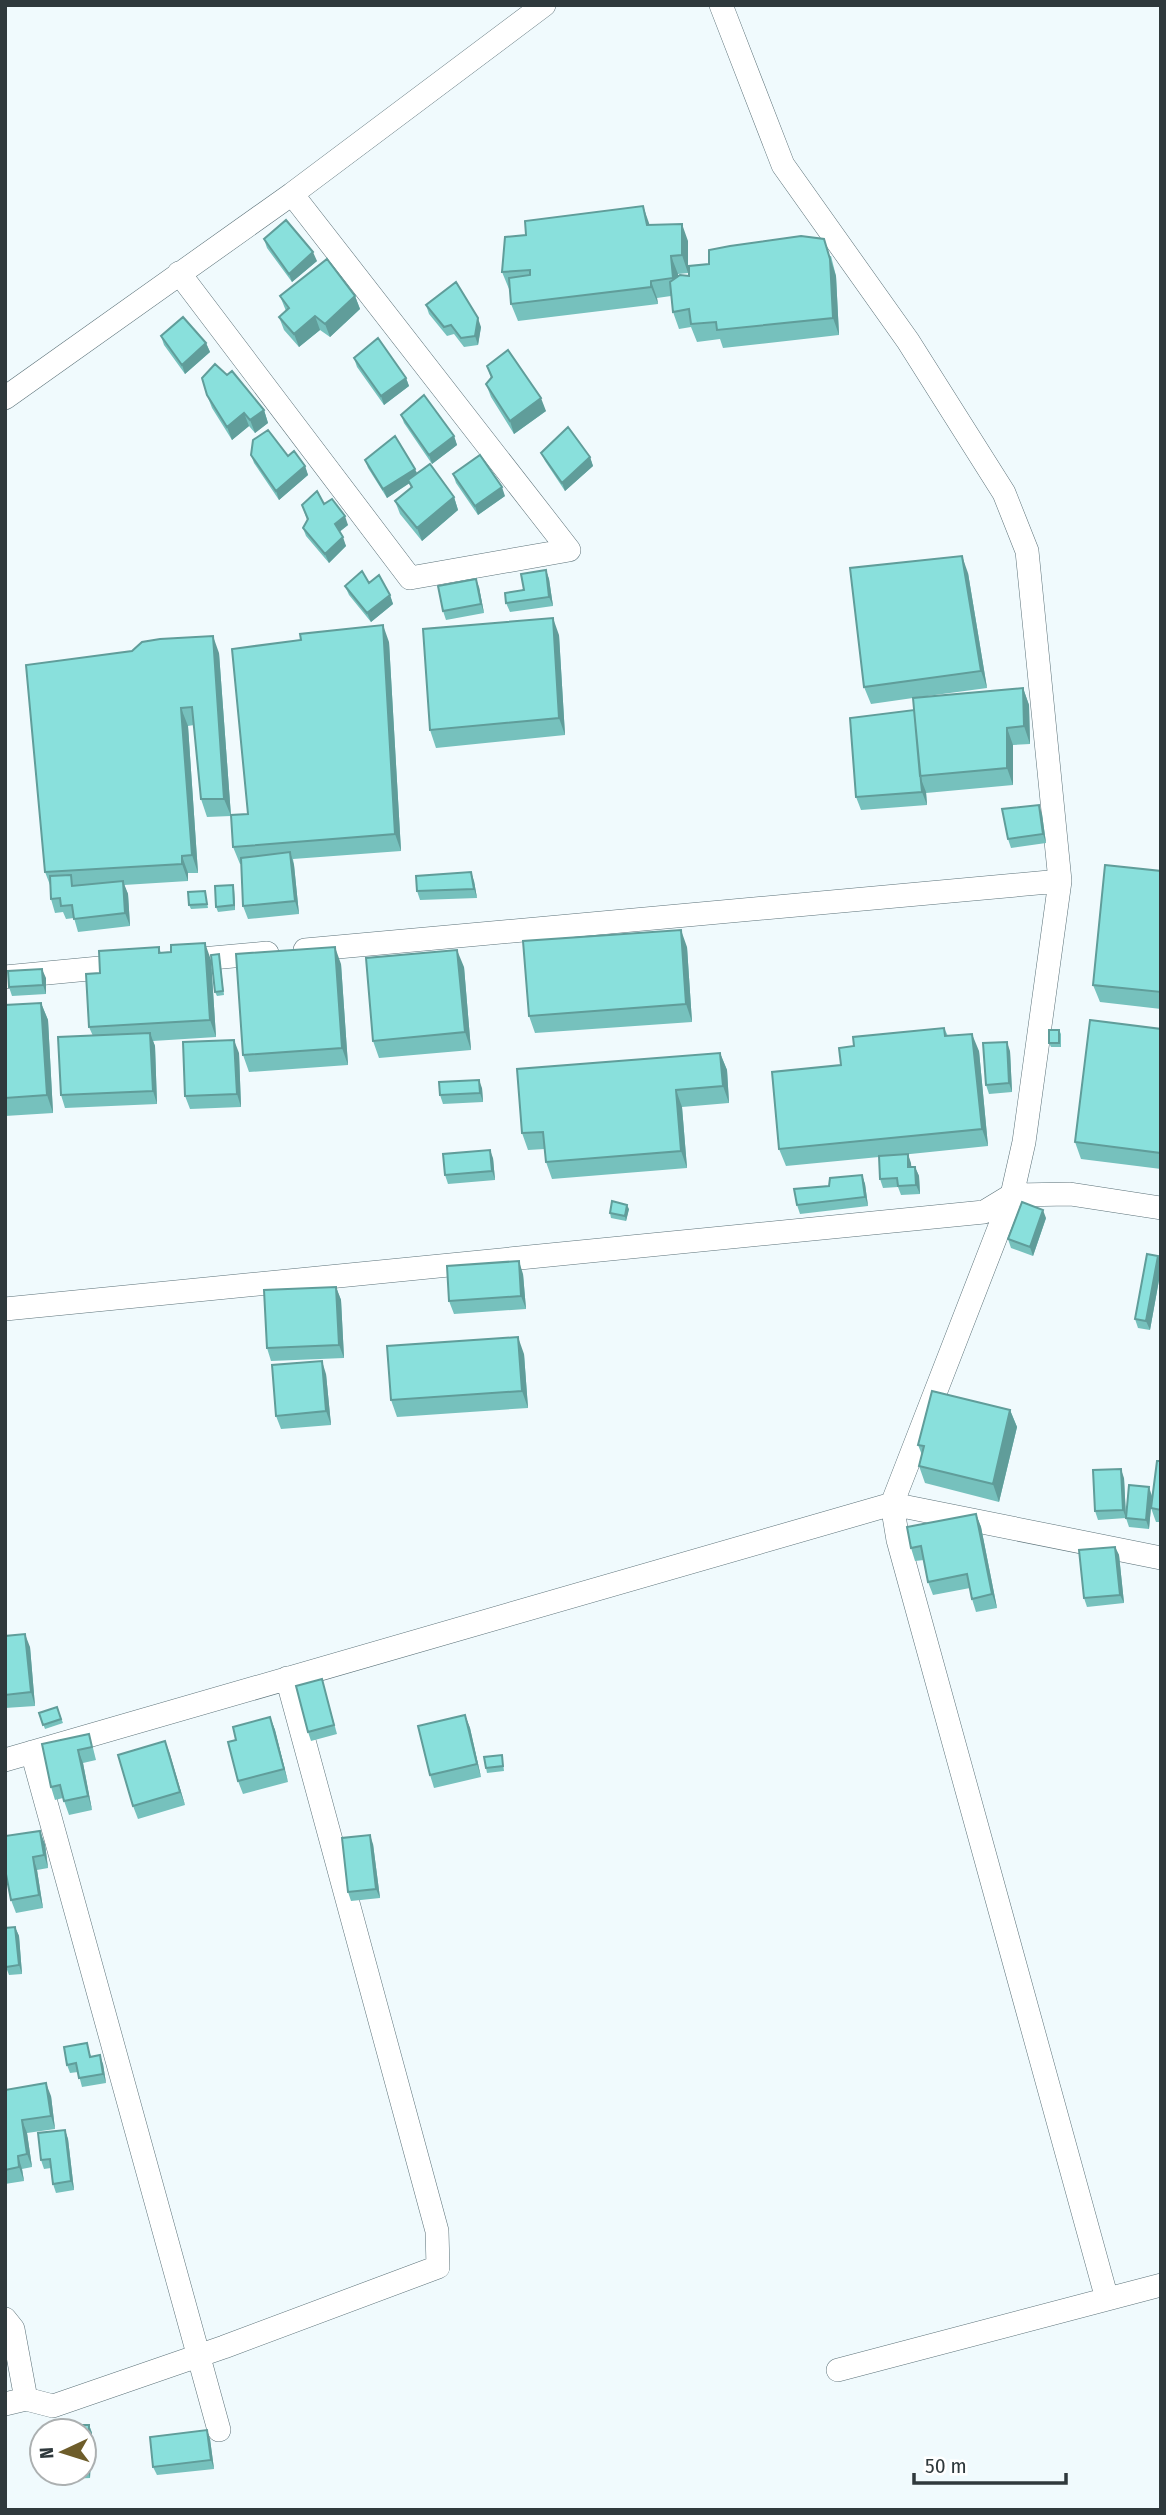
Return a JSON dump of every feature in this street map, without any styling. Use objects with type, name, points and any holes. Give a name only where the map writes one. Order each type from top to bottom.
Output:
[{"type":"street","points":[[5,398],[292,194],[544,5]]},
{"type":"street","points":[[721,5],[783,165],[908,341],[1004,493],[1027,551],[1060,881],[1024,1142],[1012,1195],[892,1503],[898,1540],[1107,2299]]},
{"type":"street","points":[[179,273],[410,578],[569,550],[292,194]]},
{"type":"street","points":[[5,977],[1060,881]]},
{"type":"street","points":[[5,1308],[984,1212],[1012,1195],[1070,1194],[1161,1208]]},
{"type":"street","points":[[5,1760],[892,1503],[1161,1558]]},
{"type":"street","points":[[5,2319],[13,2329],[15,2402],[53,2406],[199,2356],[438,2267],[437,2231],[287,1678]]},
{"type":"street","points":[[32,1752],[219,2431]]},
{"type":"street","points":[[838,2371],[1161,2285]]},
{"type":"building","points":[[643,206],[647,225],[682,224],[682,255],[671,256],[673,278],[651,281],[651,287],[511,304],[509,278],[530,275],[530,270],[502,272],[505,237],[526,235],[525,221]]},
{"type":"building","points":[[286,220],[313,252],[289,274],[264,239]]},
{"type":"building","points":[[801,236],[824,239],[830,259],[833,318],[717,330],[716,322],[691,324],[689,309],[673,312],[670,282],[680,275],[689,276],[689,266],[709,264],[709,250]]},
{"type":"building","points":[[327,259],[355,296],[325,324],[315,316],[294,334],[279,317],[289,308],[280,296]]},
{"type":"building","points":[[456,282],[478,318],[475,336],[461,338],[451,325],[444,327],[426,305]]},
{"type":"building","points":[[183,317],[206,343],[182,365],[161,336]]},
{"type":"building","points":[[378,338],[406,378],[381,396],[354,358]]},
{"type":"building","points":[[508,350],[541,398],[510,421],[486,384],[492,377],[487,366]]},
{"type":"building","points":[[215,364],[227,375],[232,371],[264,410],[250,420],[244,413],[227,427],[207,395],[202,378]]},
{"type":"building","points":[[424,395],[454,436],[429,455],[401,415]]},
{"type":"building","points":[[568,427],[590,457],[562,483],[541,453]]},
{"type":"building","points":[[268,430],[288,456],[294,451],[305,466],[276,491],[251,455],[253,440]]},
{"type":"building","points":[[395,436],[415,469],[383,489],[365,460]]},
{"type":"building","points":[[480,455],[502,487],[475,506],[453,474]]},
{"type":"building","points":[[430,464],[454,497],[417,528],[395,501],[412,487],[408,480]]},
{"type":"building","points":[[317,491],[324,504],[332,499],[345,516],[335,524],[343,537],[325,554],[303,528],[308,519],[302,505]]},
{"type":"building","points":[[962,556],[981,671],[864,687],[850,568]]},
{"type":"building","points":[[546,570],[549,597],[506,603],[505,593],[524,590],[521,574]]},
{"type":"building","points":[[362,571],[369,583],[379,575],[390,595],[367,613],[345,586]]},
{"type":"building","points":[[476,579],[481,604],[443,611],[438,586]]},
{"type":"building","points":[[553,618],[559,718],[430,730],[423,629]]},
{"type":"building","points":[[383,625],[395,834],[233,847],[231,815],[248,814],[232,649],[301,640],[300,634]]},
{"type":"building","points":[[213,636],[224,799],[201,799],[192,707],[181,708],[192,855],[182,856],[182,864],[45,872],[26,665],[132,651],[142,642],[160,639]]},
{"type":"building","points":[[1023,688],[1024,726],[1007,728],[1007,768],[920,776],[913,698]]},
{"type":"building","points":[[914,710],[922,792],[856,797],[850,718]]},
{"type":"building","points":[[1039,805],[1043,834],[1008,839],[1002,809]]},
{"type":"building","points":[[290,852],[295,901],[243,906],[241,858]]},
{"type":"building","points":[[1105,865],[1161,871],[1161,992],[1093,985]]},
{"type":"building","points":[[471,872],[474,889],[417,891],[416,876]]},
{"type":"building","points":[[71,875],[72,886],[123,881],[125,913],[74,919],[72,905],[61,906],[60,898],[51,899],[50,876]]},
{"type":"building","points":[[233,885],[234,905],[216,907],[215,886]]},
{"type":"building","points":[[205,891],[207,904],[189,905],[188,892]]},
{"type":"building","points":[[681,930],[686,1004],[529,1016],[523,941]]},
{"type":"building","points":[[205,943],[210,1020],[89,1027],[86,974],[100,973],[99,951],[159,947],[159,953],[171,952],[171,945]]},
{"type":"building","points":[[335,947],[342,1048],[243,1055],[236,954]]},
{"type":"building","points":[[457,950],[465,1032],[373,1041],[366,958]]},
{"type":"building","points":[[219,954],[223,991],[215,992],[211,955]]},
{"type":"building","points":[[42,969],[43,985],[9,987],[8,971]]},
{"type":"building","points":[[41,1003],[47,1095],[5,1098],[5,1005]]},
{"type":"building","points":[[1090,1020],[1161,1029],[1161,1153],[1075,1142]]},
{"type":"building","points":[[944,1028],[945,1036],[972,1034],[982,1129],[779,1149],[772,1072],[841,1065],[839,1048],[854,1046],[853,1037]]},
{"type":"building","points":[[1049,1030],[1059,1030],[1059,1043],[1049,1043]]},
{"type":"building","points":[[150,1033],[153,1091],[61,1095],[58,1037]]},
{"type":"building","points":[[234,1040],[237,1094],[185,1096],[183,1042]]},
{"type":"building","points":[[1007,1042],[1009,1083],[986,1085],[983,1043]]},
{"type":"building","points":[[720,1053],[723,1086],[676,1090],[681,1151],[546,1162],[543,1132],[522,1133],[517,1069]]},
{"type":"building","points":[[479,1080],[480,1093],[440,1095],[439,1082]]},
{"type":"building","points":[[490,1150],[492,1171],[445,1175],[443,1154]]},
{"type":"building","points":[[908,1154],[908,1167],[915,1167],[916,1185],[898,1186],[897,1178],[880,1179],[879,1156]]},
{"type":"building","points":[[862,1175],[865,1197],[797,1205],[794,1189],[829,1186],[830,1178]]},
{"type":"building","points":[[612,1201],[627,1205],[625,1216],[610,1213]]},
{"type":"building","points":[[1022,1202],[1043,1210],[1030,1247],[1008,1239]]},
{"type":"building","points":[[1147,1254],[1158,1256],[1146,1321],[1135,1319]]},
{"type":"building","points":[[519,1261],[521,1296],[449,1301],[447,1266]]},
{"type":"building","points":[[336,1287],[339,1345],[267,1348],[264,1290]]},
{"type":"building","points":[[518,1337],[522,1391],[391,1400],[387,1346]]},
{"type":"building","points":[[322,1361],[326,1411],[276,1416],[272,1365]]},
{"type":"building","points":[[932,1391],[1010,1410],[993,1484],[919,1466],[924,1446],[918,1445]]},
{"type":"building","points":[[1157,1461],[1161,1461],[1161,1510],[1151,1508]]},
{"type":"building","points":[[1121,1469],[1123,1510],[1095,1511],[1093,1470]]},
{"type":"building","points":[[1129,1485],[1149,1487],[1146,1520],[1126,1518]]},
{"type":"building","points":[[976,1514],[992,1594],[972,1599],[967,1574],[928,1582],[921,1546],[911,1548],[907,1527]]},
{"type":"building","points":[[1115,1547],[1120,1595],[1084,1598],[1079,1550]]},
{"type":"building","points":[[25,1634],[31,1692],[5,1695],[5,1636]]},
{"type":"building","points":[[322,1679],[334,1725],[308,1732],[296,1686]]},
{"type":"building","points":[[57,1707],[61,1719],[43,1725],[39,1713]]},
{"type":"building","points":[[465,1715],[477,1764],[430,1775],[418,1726]]},
{"type":"building","points":[[270,1717],[284,1769],[238,1781],[228,1742],[236,1740],[233,1727]]},
{"type":"building","points":[[89,1734],[92,1747],[78,1750],[88,1796],[64,1801],[60,1785],[51,1787],[42,1744]]},
{"type":"building","points":[[165,1741],[180,1792],[133,1806],[118,1755]]},
{"type":"building","points":[[502,1755],[503,1766],[486,1768],[484,1757]]},
{"type":"building","points":[[40,1831],[44,1855],[33,1857],[39,1895],[11,1900],[5,1869],[5,1836]]},
{"type":"building","points":[[370,1835],[376,1889],[348,1892],[342,1838]]},
{"type":"building","points":[[15,1927],[19,1965],[6,1967],[5,1928]]},
{"type":"building","points":[[87,2043],[90,2057],[100,2055],[103,2074],[79,2078],[76,2063],[67,2065],[64,2047]]},
{"type":"building","points":[[46,2083],[51,2116],[22,2120],[27,2154],[18,2156],[19,2167],[5,2170],[5,2090]]},
{"type":"building","points":[[65,2130],[71,2181],[53,2184],[50,2159],[41,2160],[38,2133]]},
{"type":"building","points":[[207,2430],[211,2460],[153,2467],[150,2437]]}]
